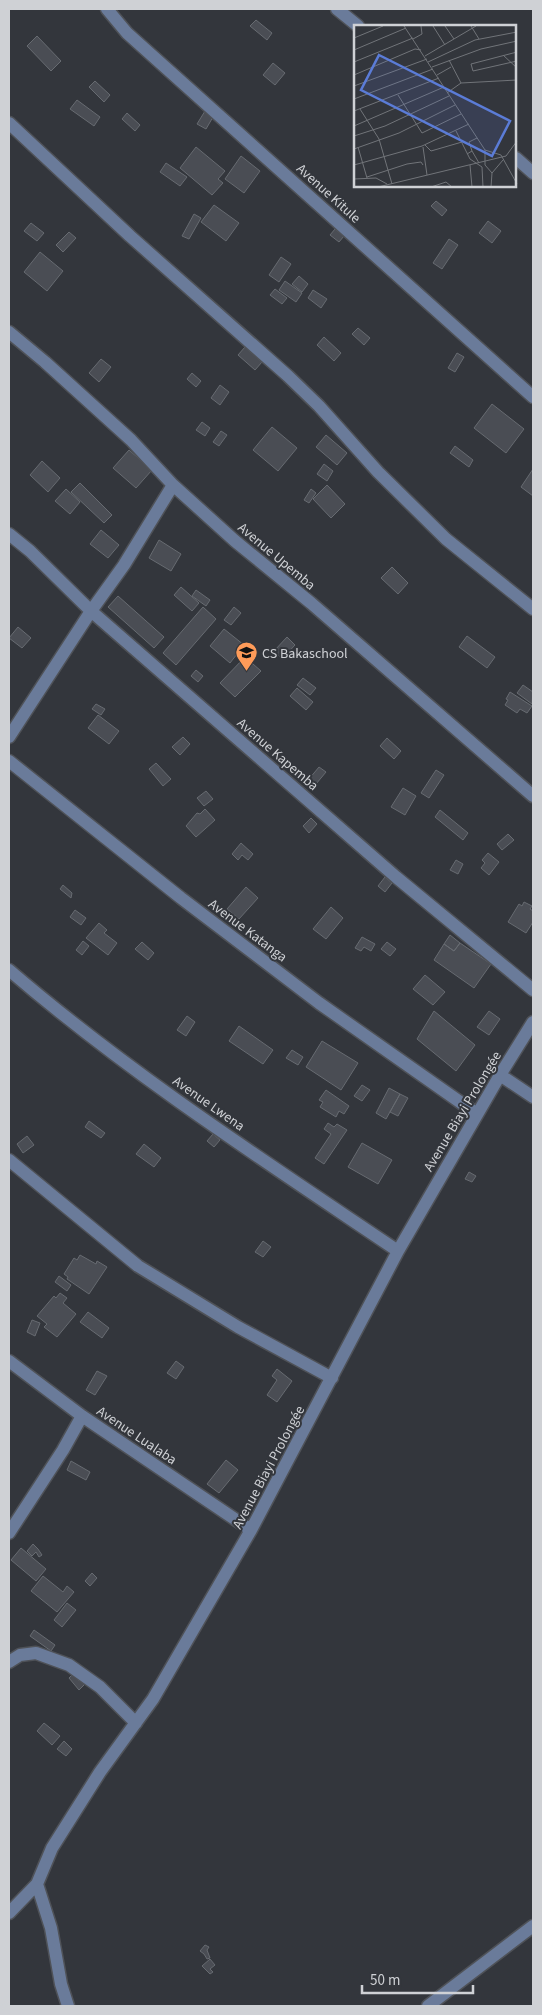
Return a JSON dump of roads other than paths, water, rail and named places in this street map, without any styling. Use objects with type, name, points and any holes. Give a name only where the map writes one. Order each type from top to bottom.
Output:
[{"type":"street","name":"Avenue Kitule","points":[[107,9],[127,33],[533,397]]},
{"type":"street","points":[[337,9],[357,25]]},
{"type":"street","points":[[9,123],[130,236],[288,376],[319,406],[378,472],[446,539],[533,609]]},
{"type":"street","points":[[517,159],[533,173]]},
{"type":"street","name":"Avenue Upemba","points":[[9,332],[131,440],[173,485],[235,541],[311,603],[533,796]]},
{"type":"street","points":[[9,737],[124,565],[173,485]]},
{"type":"street","name":"Avenue Kapemba","points":[[9,534],[30,551],[92,611],[396,877],[533,990]]},
{"type":"street","name":"Avenue Katanga","points":[[9,760],[181,898],[319,1003],[478,1114]]},
{"type":"street","name":"Avenue Lwena","points":[[9,970],[37,994],[150,1080],[398,1251]]},
{"type":"street","name":"Avenue Biayi Prolongée","points":[[9,1913],[37,1884],[52,1848],[100,1772],[153,1700],[251,1530],[398,1251],[500,1075],[533,1022]]},
{"type":"street","points":[[500,1075],[533,1097]]},
{"type":"street","points":[[9,1160],[138,1266],[238,1327],[332,1378]]},
{"type":"street","name":"Avenue Lualaba","points":[[9,1361],[82,1416],[251,1530]]},
{"type":"street","points":[[9,1533],[82,1416]]},
{"type":"street","points":[[9,1662],[20,1656],[36,1653],[69,1665],[100,1687],[136,1723]]},
{"type":"street","points":[[37,1884],[51,1928],[61,1984],[68,2006]]},
{"type":"street","points":[[428,2006],[533,1926]]},
{"type":"place","name":"CS Bakaschool","points":[[246,672]]}]
